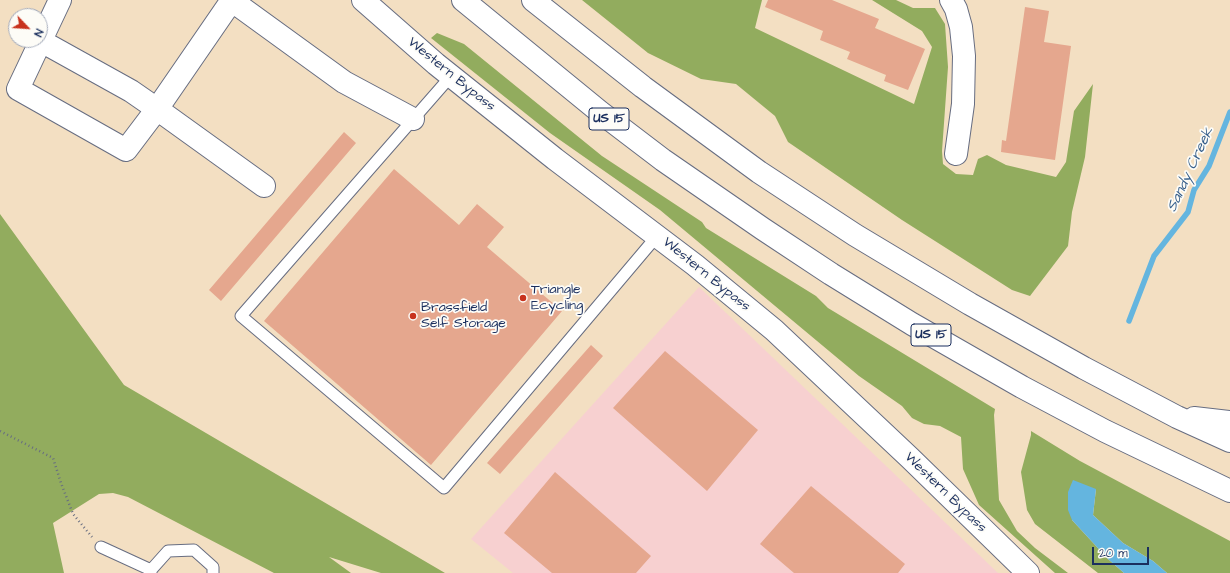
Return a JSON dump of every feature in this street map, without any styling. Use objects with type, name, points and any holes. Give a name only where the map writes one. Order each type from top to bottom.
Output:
[{"type":"main road","points":[[48,26],[60,0]]},
{"type":"main road","points":[[38,48],[18,89],[126,150],[157,109],[232,0],[344,82],[413,119]]},
{"type":"main road","name":"Western Bypass","points":[[363,0],[451,76],[556,159],[695,265],[774,330],[910,458],[1027,573]]},
{"type":"main road","name":"US 15","points":[[463,0],[600,112],[664,160],[831,274],[912,324],[1022,387],[1105,430],[1230,491]]},
{"type":"main road","points":[[533,0],[643,87],[759,172],[816,211],[970,304],[1084,368],[1177,416],[1230,441]]},
{"type":"main road","points":[[951,0],[956,9],[961,28],[964,56],[963,104],[956,154]]},
{"type":"main road","points":[[48,45],[131,91],[264,186]]},
{"type":"main road","points":[[1177,416],[1230,422]]},
{"type":"main road","points":[[1105,430],[1230,506]]},
{"type":"lane","points":[[451,76],[241,316],[444,488],[657,236]]},
{"type":"lane","points":[[100,547],[151,572],[168,551],[194,550],[213,567],[213,573]]},
{"type":"path","points":[[0,431],[53,458],[73,514],[100,547]]},
{"type":"shaded area","points":[[699,287],[998,573],[513,573],[471,539]]},
{"type":"green space","points":[[582,0],[762,0],[755,28],[914,104],[932,47],[922,31],[872,0],[896,0],[913,8],[935,8],[945,24],[948,67],[942,151],[943,164],[956,174],[973,175],[978,159],[987,155],[1006,165],[1056,177],[1066,162],[1074,111],[1093,84],[1085,157],[1072,212],[1068,246],[1030,296],[1012,290],[902,220],[788,142],[775,116],[736,84],[701,79],[648,53]]},
{"type":"green space","points":[[437,33],[464,44],[602,156],[702,222],[706,228],[816,296],[828,308],[995,409],[994,415],[999,500],[1017,531],[1035,548],[1068,573],[1055,573],[979,505],[963,469],[961,437],[940,426],[924,424],[912,418],[902,406],[859,376],[660,210],[550,133],[431,38]]},
{"type":"green space","points":[[0,214],[124,385],[445,573],[381,573],[329,557],[351,573],[274,573],[128,497],[113,493],[99,494],[53,523],[64,573],[0,573]]},
{"type":"green space","points":[[1031,431],[1080,461],[1230,541],[1230,573],[1167,573],[1153,561],[1123,543],[1093,515],[1096,489],[1072,520],[1108,559],[1124,573],[1098,573],[1035,524],[1027,510],[1021,472]]},
{"type":"water","points":[[1073,480],[1096,489],[1093,515],[1123,543],[1153,561],[1167,573],[1124,573],[1108,559],[1072,520],[1068,510],[1068,492]]},
{"type":"building","points":[[768,0],[832,0],[879,19],[875,28],[925,49],[908,90],[884,81],[886,75],[847,59],[850,52],[820,40],[823,31],[765,7]]},
{"type":"building","points":[[1025,7],[1049,11],[1044,42],[1071,46],[1055,160],[1001,152],[1002,140],[1006,141]]},
{"type":"building","points":[[344,132],[356,143],[221,301],[209,290]]},
{"type":"building","name":"Brassfield Self Storage","points":[[394,169],[459,225],[477,204],[504,227],[487,247],[562,311],[431,465],[264,321]]},
{"type":"building","points":[[591,345],[603,356],[500,474],[487,463]]},
{"type":"building","points":[[665,351],[758,430],[707,491],[613,408]]},
{"type":"building","points":[[555,472],[651,556],[636,573],[552,573],[504,533]]},
{"type":"building","points":[[811,486],[905,564],[898,573],[794,573],[760,544]]},
{"type":"waterway","name":"Sandy Creek","points":[[1129,321],[1154,256],[1188,212],[1194,190],[1209,166],[1230,112]]},
{"type":"place","name":"Triangle Ecycling","points":[[523,298]]},
{"type":"place","name":"Brassfield Self Storage","points":[[413,316]]}]
